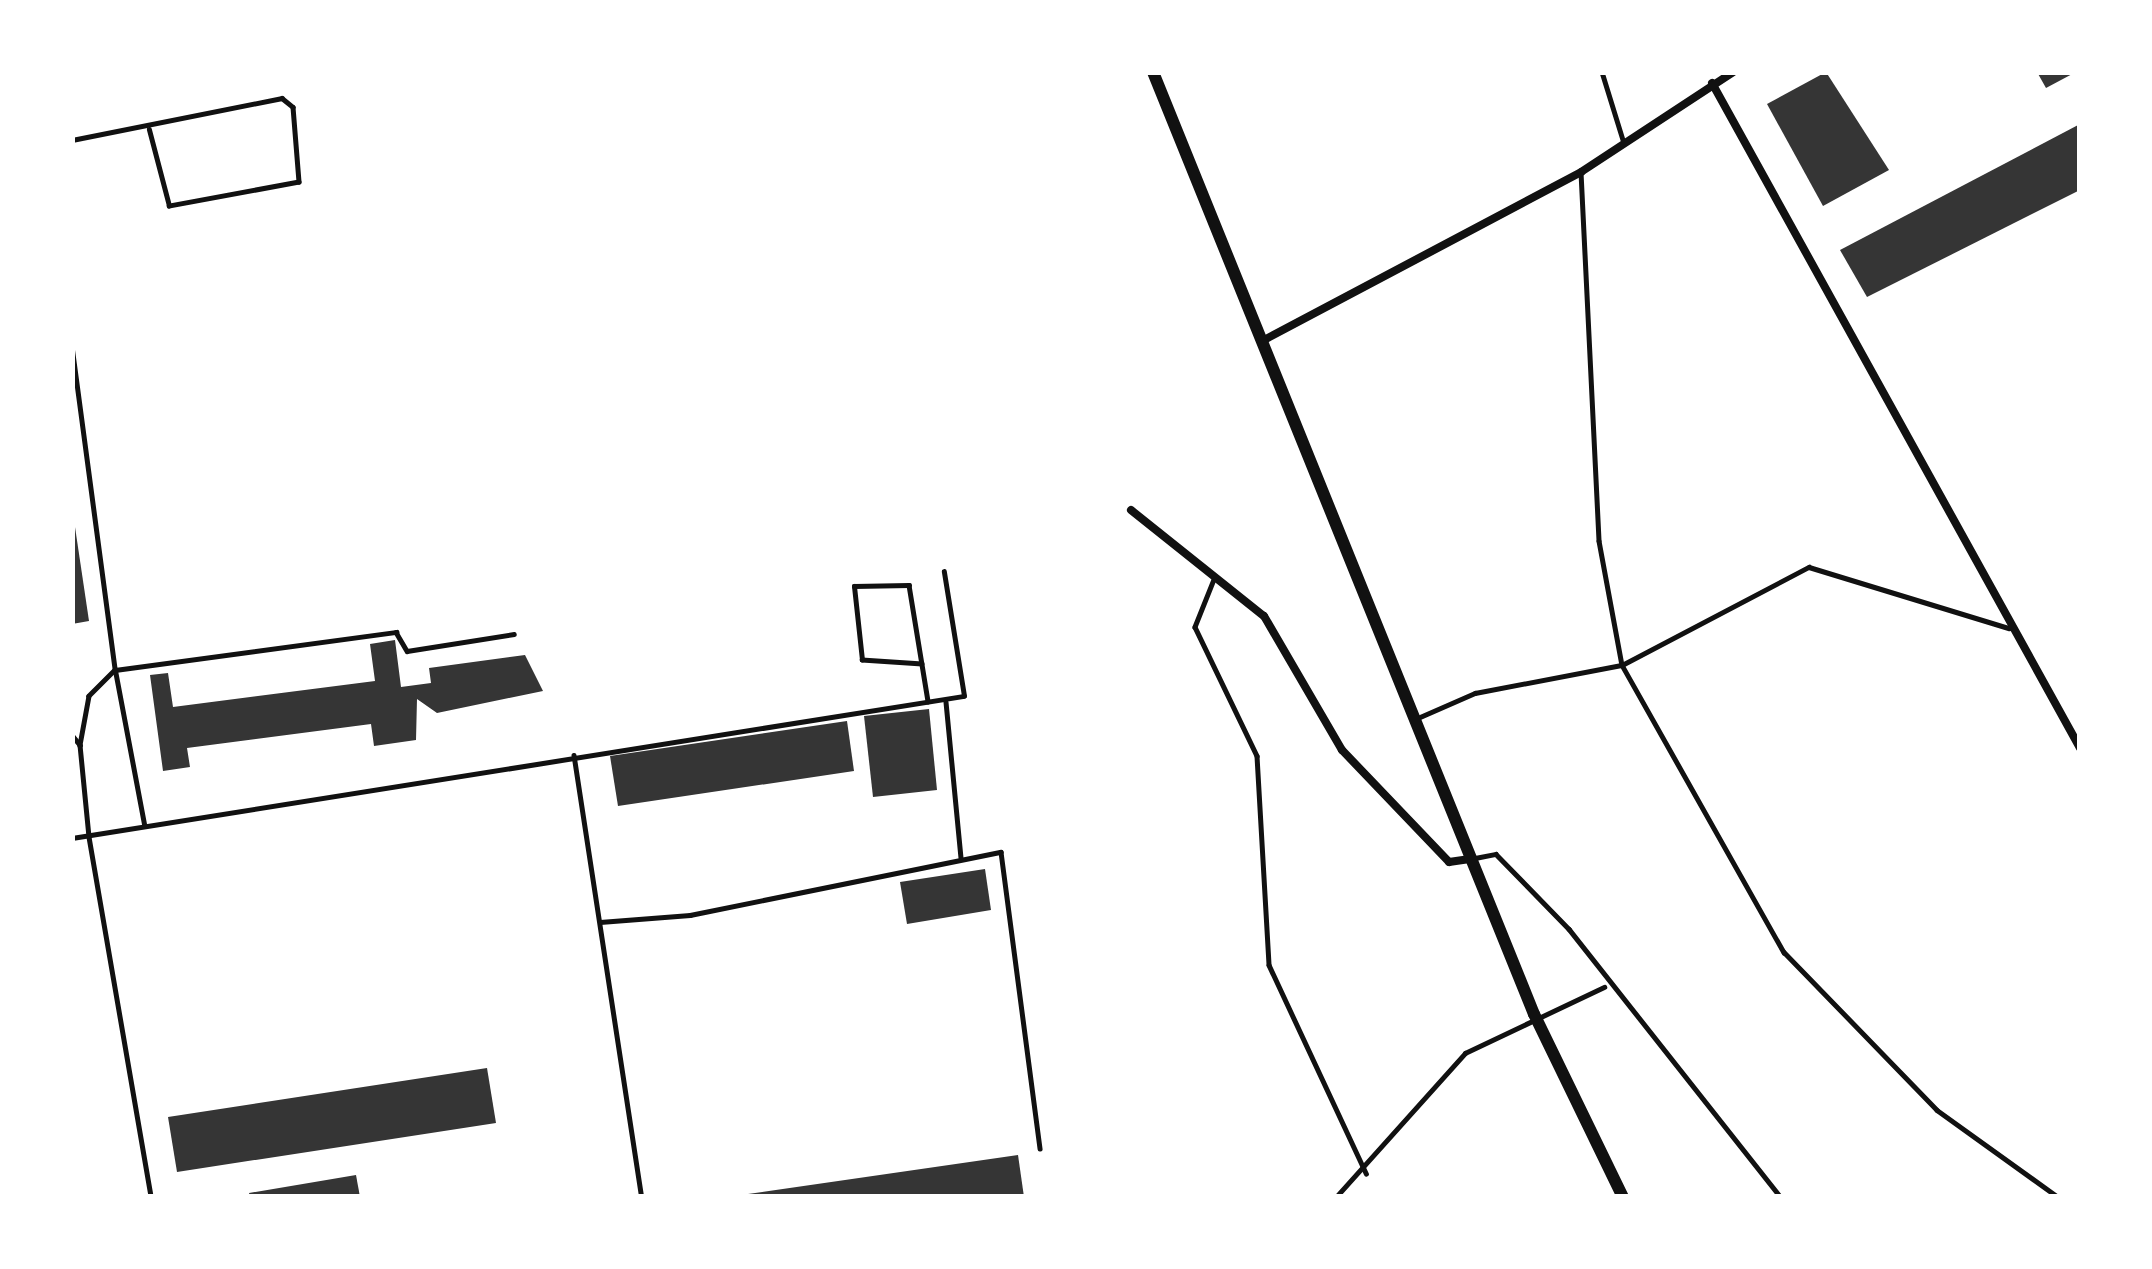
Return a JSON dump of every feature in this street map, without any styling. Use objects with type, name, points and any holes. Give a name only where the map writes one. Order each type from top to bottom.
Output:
[{"type":"main road","points":[[1153,72],[1534,1014],[1623,1197]]},
{"type":"street","points":[[1264,340],[1581,172],[1623,140],[1733,72]]},
{"type":"street","points":[[1712,83],[2009,628],[2080,748]]},
{"type":"street","points":[[1131,510],[1264,616],[1342,751],[1449,862],[1470,859]]},
{"type":"lane","points":[[1602,72],[1623,140]]},
{"type":"lane","points":[[72,140],[148,130],[282,98],[293,106],[299,182],[169,206],[148,130]]},
{"type":"lane","points":[[1581,172],[1599,542],[1622,665],[1784,952],[1936,1111],[2058,1197]]},
{"type":"lane","points":[[72,346],[115,670],[144,824]]},
{"type":"lane","points":[[1414,719],[1474,693],[1622,665],[1809,567],[2009,628]]},
{"type":"lane","points":[[72,838],[964,696],[944,572]]},
{"type":"lane","points":[[1217,574],[1195,627],[1257,756],[1269,965],[1366,1173]]},
{"type":"lane","points":[[922,664],[862,660],[854,586],[909,585],[922,664],[928,701]]},
{"type":"lane","points":[[152,1197],[89,837],[80,745],[89,696],[115,670],[396,632],[407,651],[514,634]]},
{"type":"lane","points":[[945,699],[962,857]]},
{"type":"lane","points":[[72,735],[80,745]]},
{"type":"lane","points":[[574,755],[642,1197]]},
{"type":"lane","points":[[600,922],[690,915],[1001,852],[1040,1148]]},
{"type":"lane","points":[[1470,859],[1496,854],[1570,929],[1606,986],[1781,1197]]},
{"type":"lane","points":[[1336,1197],[1366,1173],[1465,1053],[1534,1014],[1606,986]]},
{"type":"building","points":[[1826,72],[1889,170],[1823,206],[1767,104]]},
{"type":"building","points":[[2037,72],[2076,72],[2046,88]]},
{"type":"building","points":[[2080,124],[2080,190],[1867,297],[1840,250]]},
{"type":"building","points":[[72,528],[89,621],[72,624]]},
{"type":"building","points":[[395,640],[401,687],[431,683],[429,668],[525,655],[543,691],[437,713],[417,699],[416,740],[374,746],[371,724],[187,748],[190,767],[163,771],[150,675],[168,673],[173,707],[375,681],[370,644]]},
{"type":"building","points":[[929,709],[937,790],[873,797],[864,716]]},
{"type":"building","points":[[847,721],[854,771],[618,806],[610,756]]},
{"type":"building","points":[[985,869],[991,910],[907,924],[900,882]]},
{"type":"building","points":[[487,1068],[496,1123],[177,1172],[168,1117]]},
{"type":"building","points":[[1018,1155],[1024,1197],[748,1197],[748,1194]]},
{"type":"building","points":[[356,1175],[360,1197],[250,1197],[249,1193]]}]
